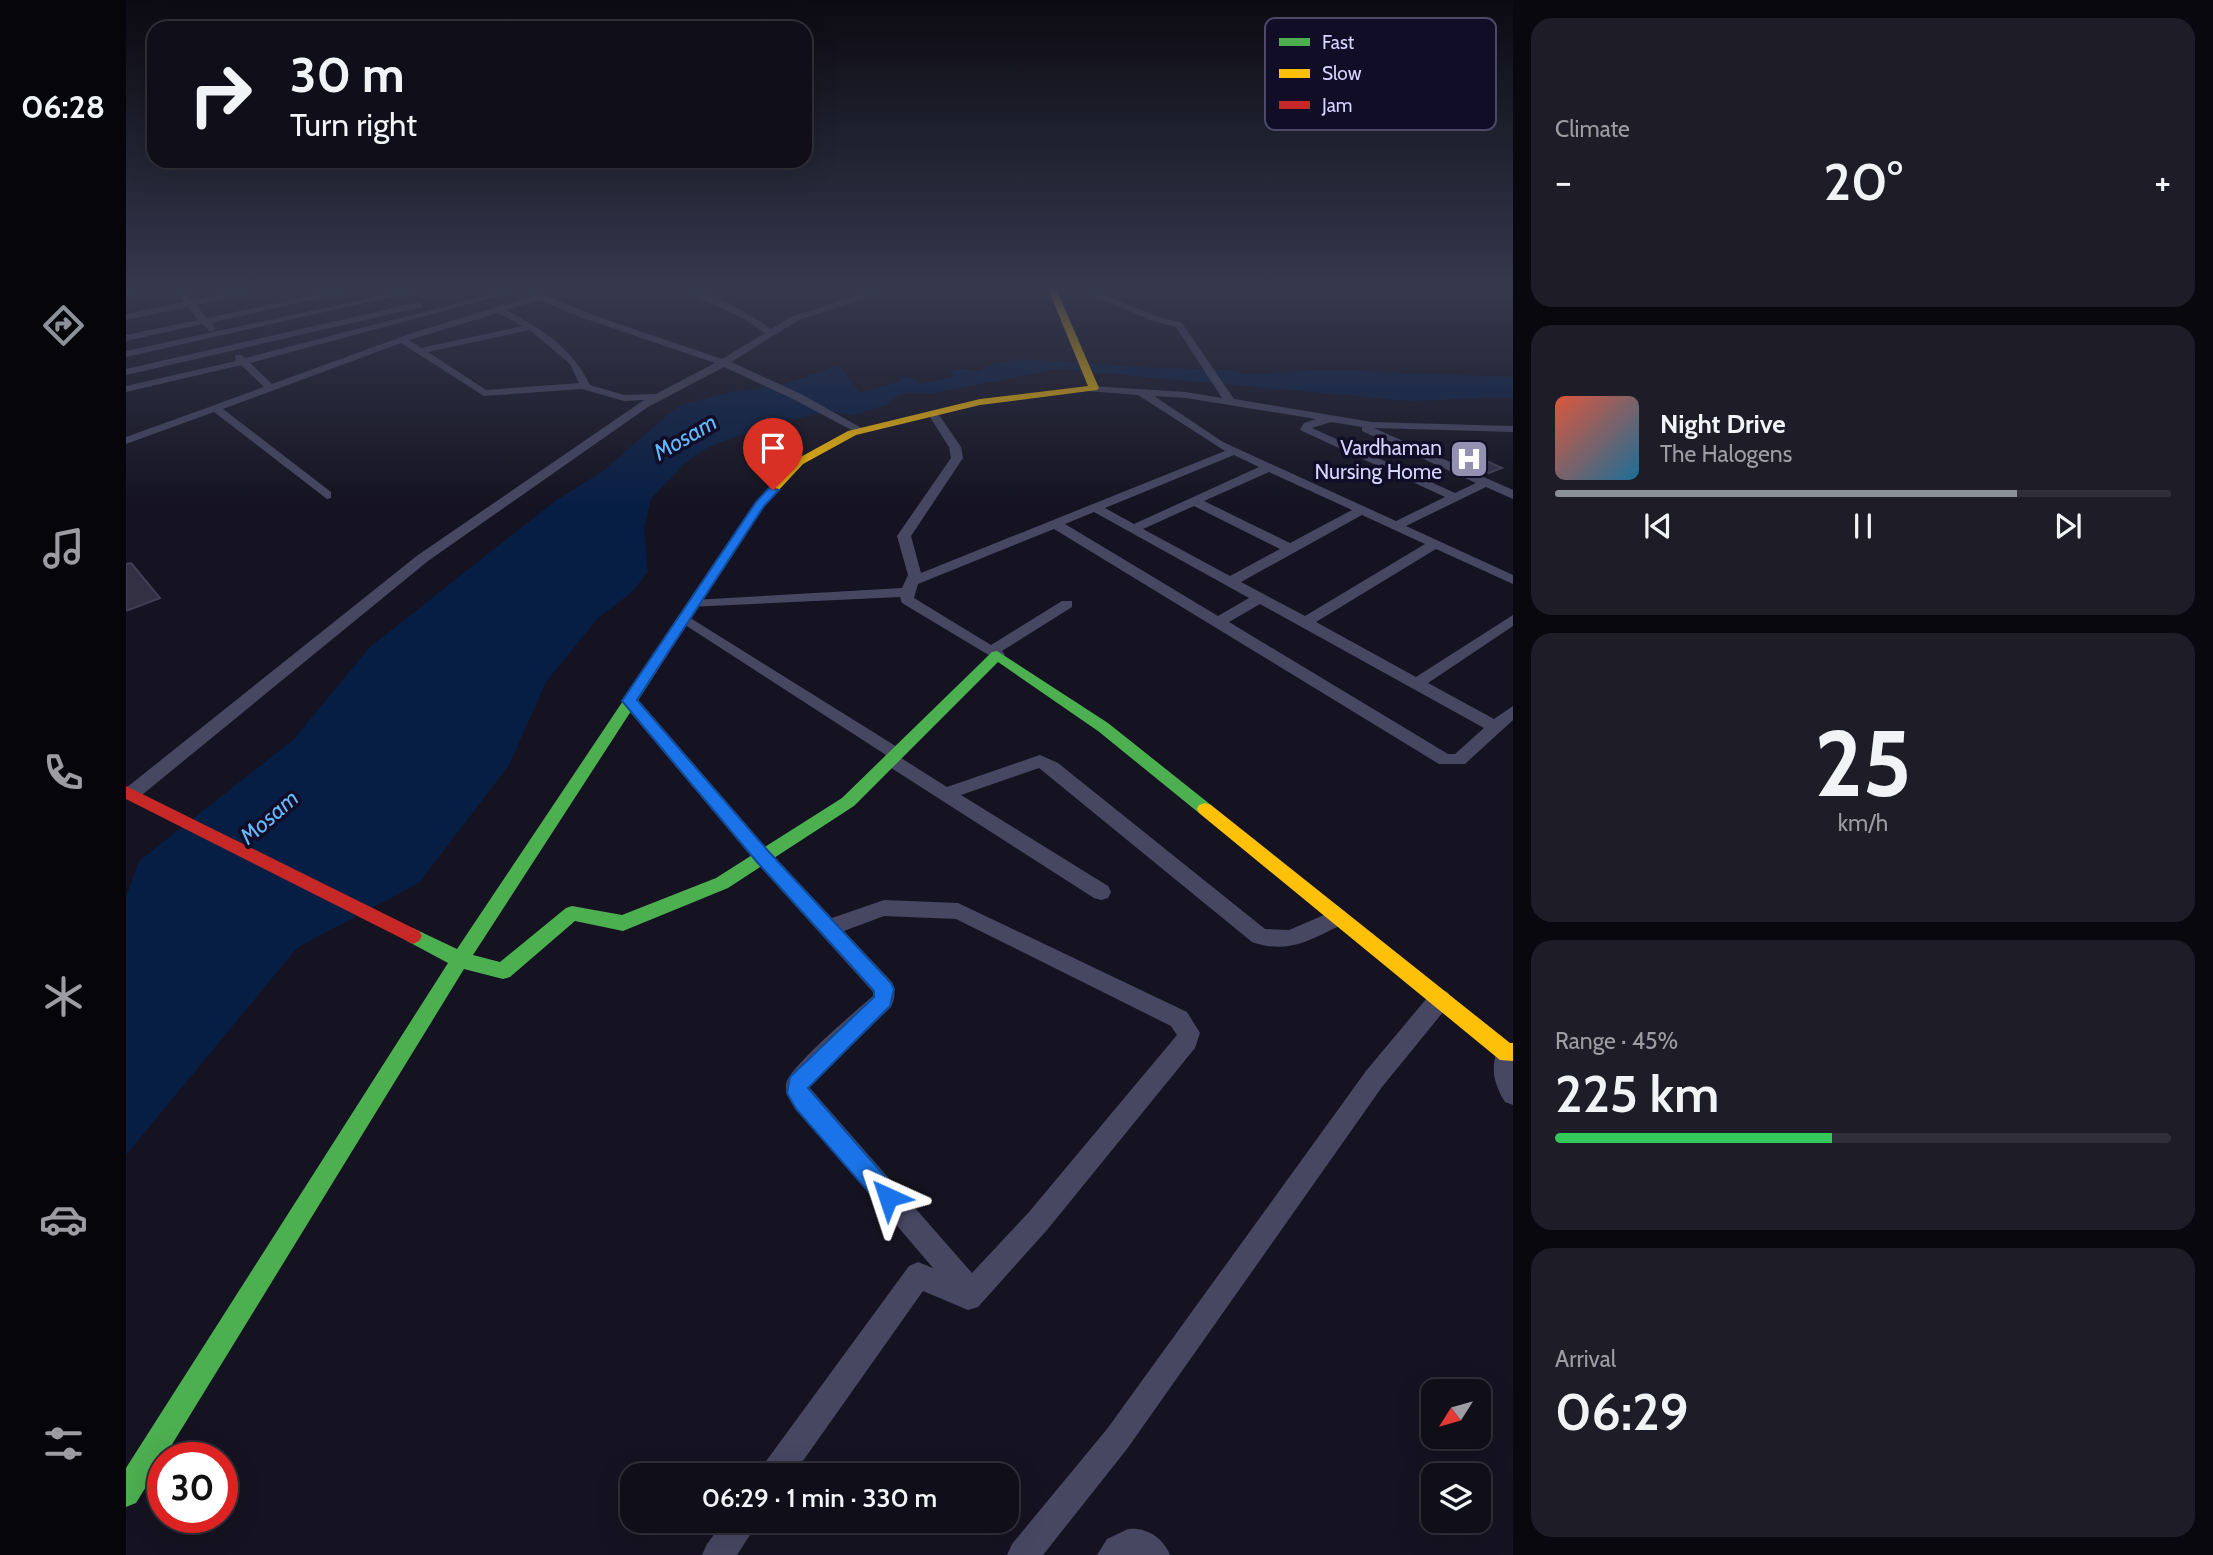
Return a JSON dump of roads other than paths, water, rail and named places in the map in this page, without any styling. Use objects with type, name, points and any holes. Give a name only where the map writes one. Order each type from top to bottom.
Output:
[{"type":"street","points":[[126,372],[164,364]]},
{"type":"street","points":[[126,389],[236,364]]},
{"type":"street","points":[[245,364],[271,388]]},
{"type":"street","points":[[126,441],[338,364]]},
{"type":"street","points":[[439,364],[484,393],[586,387],[624,398],[657,397]]},
{"type":"street","points":[[573,364],[586,387]]},
{"type":"street","points":[[860,431],[833,414],[721,364],[657,397],[423,558],[129,793],[460,960],[503,971],[572,913],[623,923],[722,883],[848,802],[994,653],[1067,604]]},
{"type":"street","points":[[1083,364],[1092,388]]},
{"type":"street","points":[[1205,364],[1230,402]]},
{"type":"street","points":[[126,1493],[460,960],[629,701],[760,504],[799,462],[860,431],[980,402],[1092,388],[1186,395],[1372,425],[1513,429]]},
{"type":"street","points":[[1141,392],[1207,437],[1235,452],[1513,580]]},
{"type":"street","points":[[215,408],[327,495]]},
{"type":"street","points":[[933,414],[955,447],[957,458],[904,536],[915,575],[907,600],[994,653],[1103,727],[1510,1053],[1503,1074],[1505,1083],[1513,1094]]},
{"type":"street","points":[[1329,418],[1308,425],[1306,429],[1454,498]]},
{"type":"street","points":[[1350,422],[1513,495]]},
{"type":"street","points":[[1480,429],[1513,444]]},
{"type":"street","points":[[688,611],[909,587],[1235,452]]},
{"type":"street","points":[[1133,529],[1269,467]]},
{"type":"street","points":[[1395,526],[1485,483]]},
{"type":"street","points":[[1194,501],[1290,549]]},
{"type":"street","points":[[1097,509],[1496,727]]},
{"type":"street","points":[[1230,582],[1361,510]]},
{"type":"street","points":[[1057,525],[1445,760],[1459,760],[1513,711]]},
{"type":"street","points":[[1304,623],[1435,544]]},
{"type":"street","points":[[1217,623],[1260,598]]},
{"type":"street","points":[[688,611],[946,794],[1101,892]]},
{"type":"street","points":[[1416,684],[1513,619]]},
{"type":"street","points":[[629,701],[763,857],[880,983],[886,995],[883,1000],[803,1076],[797,1084],[798,1093],[972,1293]]},
{"type":"street","points":[[946,794],[1040,761],[1052,767],[1259,936],[1273,942],[1284,941],[1338,917]]},
{"type":"street","points":[[784,1463],[918,1275],[968,1297],[1038,1221],[1187,1041],[1189,1033],[1179,1018],[958,911],[884,908],[828,928]]},
{"type":"street","points":[[1023,1555],[1117,1439],[1374,1079],[1440,999]]},
{"type":"street","points":[[718,1555],[734,1533]]},
{"type":"street","points":[[1113,1555],[1125,1545],[1136,1543],[1149,1549],[1154,1555]]},
{"type":"water","name":"Mosam","points":[[995,364],[1090,364],[1225,370],[1252,374],[1329,370],[1513,377],[1513,397],[1411,401],[1057,369],[935,393],[902,393],[884,406],[854,415],[835,412],[809,415],[710,446],[685,463],[651,499],[644,529],[648,572],[631,593],[598,618],[546,682],[509,765],[419,883],[297,948],[126,1155],[126,897],[139,861],[293,740],[370,647],[555,501],[603,471],[678,406],[731,392],[782,385],[839,365],[860,393],[898,382],[904,376],[918,380],[920,384],[956,376],[949,371],[962,369],[977,372]]},
{"type":"place","name":"Vardhaman Nursing Home","points":[[1469,459]]}]
